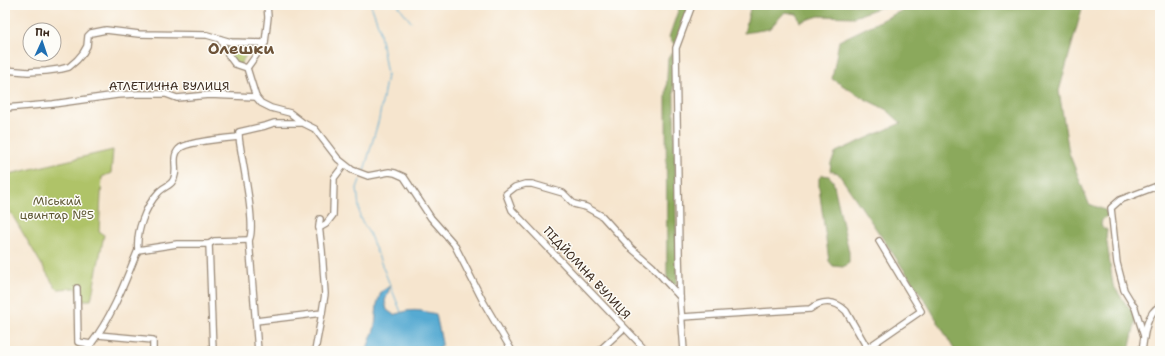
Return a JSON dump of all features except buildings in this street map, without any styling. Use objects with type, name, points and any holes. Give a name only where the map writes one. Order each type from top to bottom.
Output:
[{"type":"street","points":[[247,68],[265,43],[268,17],[267,5]]},
{"type":"street","points":[[684,351],[680,297],[676,48],[692,5]]},
{"type":"street","points":[[5,70],[28,72],[46,71],[61,69],[69,66],[77,60],[87,46],[88,36],[92,33],[106,30],[139,34],[207,35],[231,42],[265,43]]},
{"type":"street","points":[[220,39],[228,56],[235,64],[247,68]]},
{"type":"street","points":[[247,68],[256,97],[261,103],[290,114],[315,129],[338,160],[344,165],[360,174],[368,176],[389,172],[404,177],[431,218],[454,244],[484,303],[512,351]]},
{"type":"street","name":"АТЛЕТИЧНА ВУЛИЦЯ","points":[[5,108],[137,94],[166,94],[177,98],[209,96],[256,97]]},
{"type":"street","points":[[258,351],[249,240],[252,235],[251,214],[239,132],[274,123],[303,123]]},
{"type":"street","points":[[86,351],[98,336],[118,301],[138,250],[138,233],[157,194],[172,182],[175,175],[175,154],[179,148],[190,144],[239,137]]},
{"type":"street","points":[[319,228],[326,224],[333,215],[334,178],[344,165]]},
{"type":"street","name":"ПІДЙОМНА ВУЛИЦЯ","points":[[647,351],[512,210],[506,194],[516,187],[525,184],[532,184],[563,193],[574,204],[586,206],[602,216],[631,248],[652,266],[680,297]]},
{"type":"street","points":[[1144,336],[1134,308],[1124,290],[1117,263],[1111,208],[1120,200],[1160,185]]},
{"type":"street","points":[[315,351],[325,294],[319,228],[320,219]]},
{"type":"street","points":[[138,250],[177,244],[209,244],[214,241],[249,240]]},
{"type":"street","points":[[682,317],[810,309],[816,305],[826,302],[834,303],[846,311],[866,350],[921,310],[878,241]]},
{"type":"street","points":[[209,244],[213,351]]},
{"type":"street","points":[[77,288],[78,342],[91,344]]},
{"type":"street","points":[[1142,351],[1144,336],[1152,313],[1160,306]]},
{"type":"street","points":[[256,321],[322,313]]},
{"type":"street","points":[[599,351],[624,328]]},
{"type":"street","points":[[98,336],[153,340],[153,351]]},
{"type":"green space","points":[[680,5],[690,5],[675,45],[669,37]]},
{"type":"green space","points":[[751,5],[1083,5],[1059,91],[1069,153],[1089,204],[1105,210],[1108,215],[1102,220],[1101,226],[1107,230],[1106,236],[1113,285],[1125,303],[1137,315],[1129,351],[955,351],[928,305],[838,173],[830,171],[831,163],[836,152],[901,123],[887,110],[865,99],[832,79],[839,41],[907,8],[881,7],[854,17],[819,16],[800,22],[797,14],[785,12],[769,29],[744,33]]},
{"type":"green space","points":[[220,39],[254,43],[240,65],[235,64]]},
{"type":"green space","points":[[671,53],[673,53],[677,272],[677,283],[673,286],[668,283],[667,277],[666,96],[668,59]]},
{"type":"green space","name":"Міський цвинтар №5","points":[[113,150],[111,173],[102,177],[99,232],[104,235],[91,300],[78,300],[77,288],[58,289],[55,287],[5,203],[5,175]]},
{"type":"green space","points":[[823,175],[829,176],[833,181],[849,252],[849,263],[843,267],[833,266],[829,261],[819,188],[819,178]]},
{"type":"water","points":[[391,285],[385,301],[387,310],[394,315],[415,310],[436,314],[442,343],[439,351],[366,351],[375,327],[377,304],[381,292]]},
{"type":"waterway","points":[[364,171],[379,119],[387,75],[379,27],[371,5]]},
{"type":"waterway","points":[[398,5],[411,22]]},
{"type":"waterway","points":[[360,180],[357,188],[360,218],[369,233],[401,312]]},
{"type":"district","name":"Олешки","points":[[241,48]]}]
